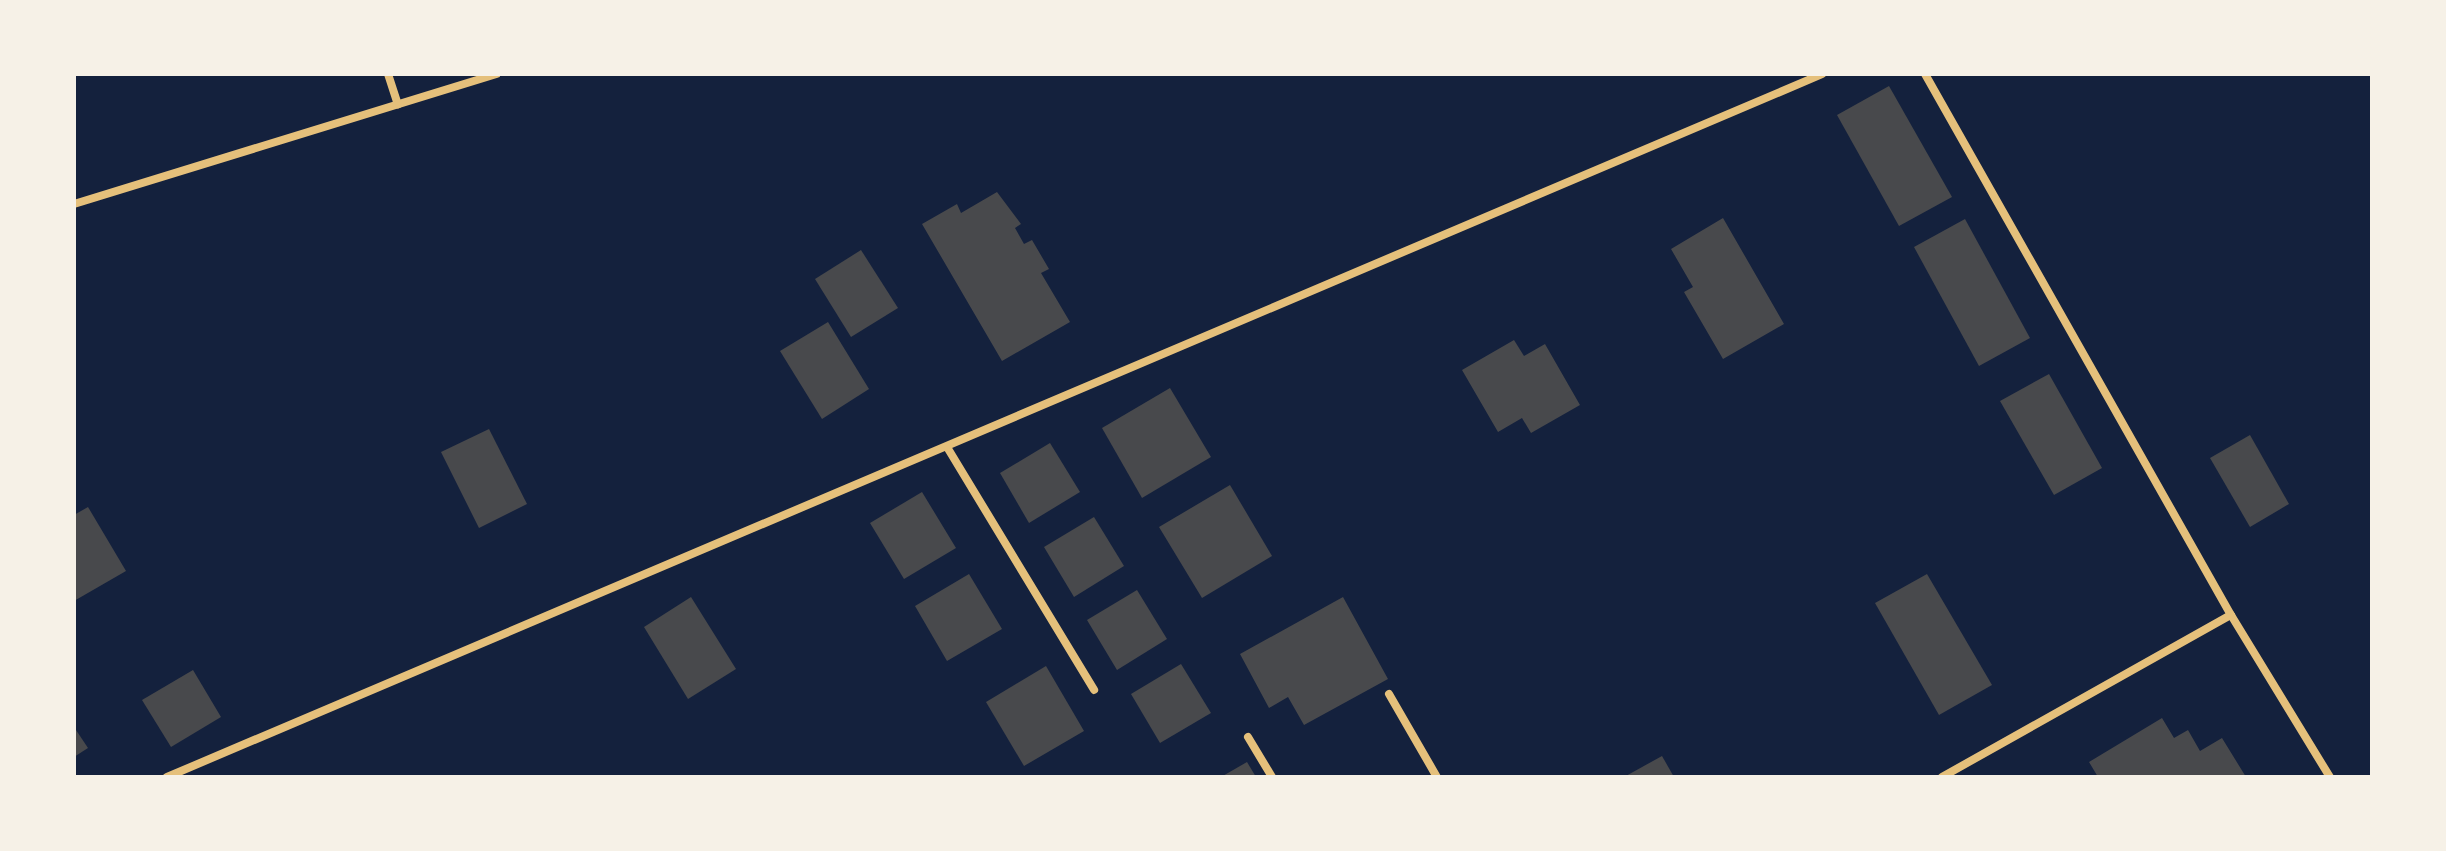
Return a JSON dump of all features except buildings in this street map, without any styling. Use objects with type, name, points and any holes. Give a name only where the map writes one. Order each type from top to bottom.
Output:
[{"type":"street","points":[[388,74],[398,104]]},
{"type":"street","points":[[74,204],[496,74]]},
{"type":"street","points":[[167,777],[1822,74]]},
{"type":"street","points":[[1925,74],[2231,615],[2330,777]]},
{"type":"street","points":[[947,447],[1094,690]]},
{"type":"street","points":[[1942,777],[2231,615]]},
{"type":"street","points":[[1389,694],[1437,777]]},
{"type":"street","points":[[1248,737],[1272,777]]}]
